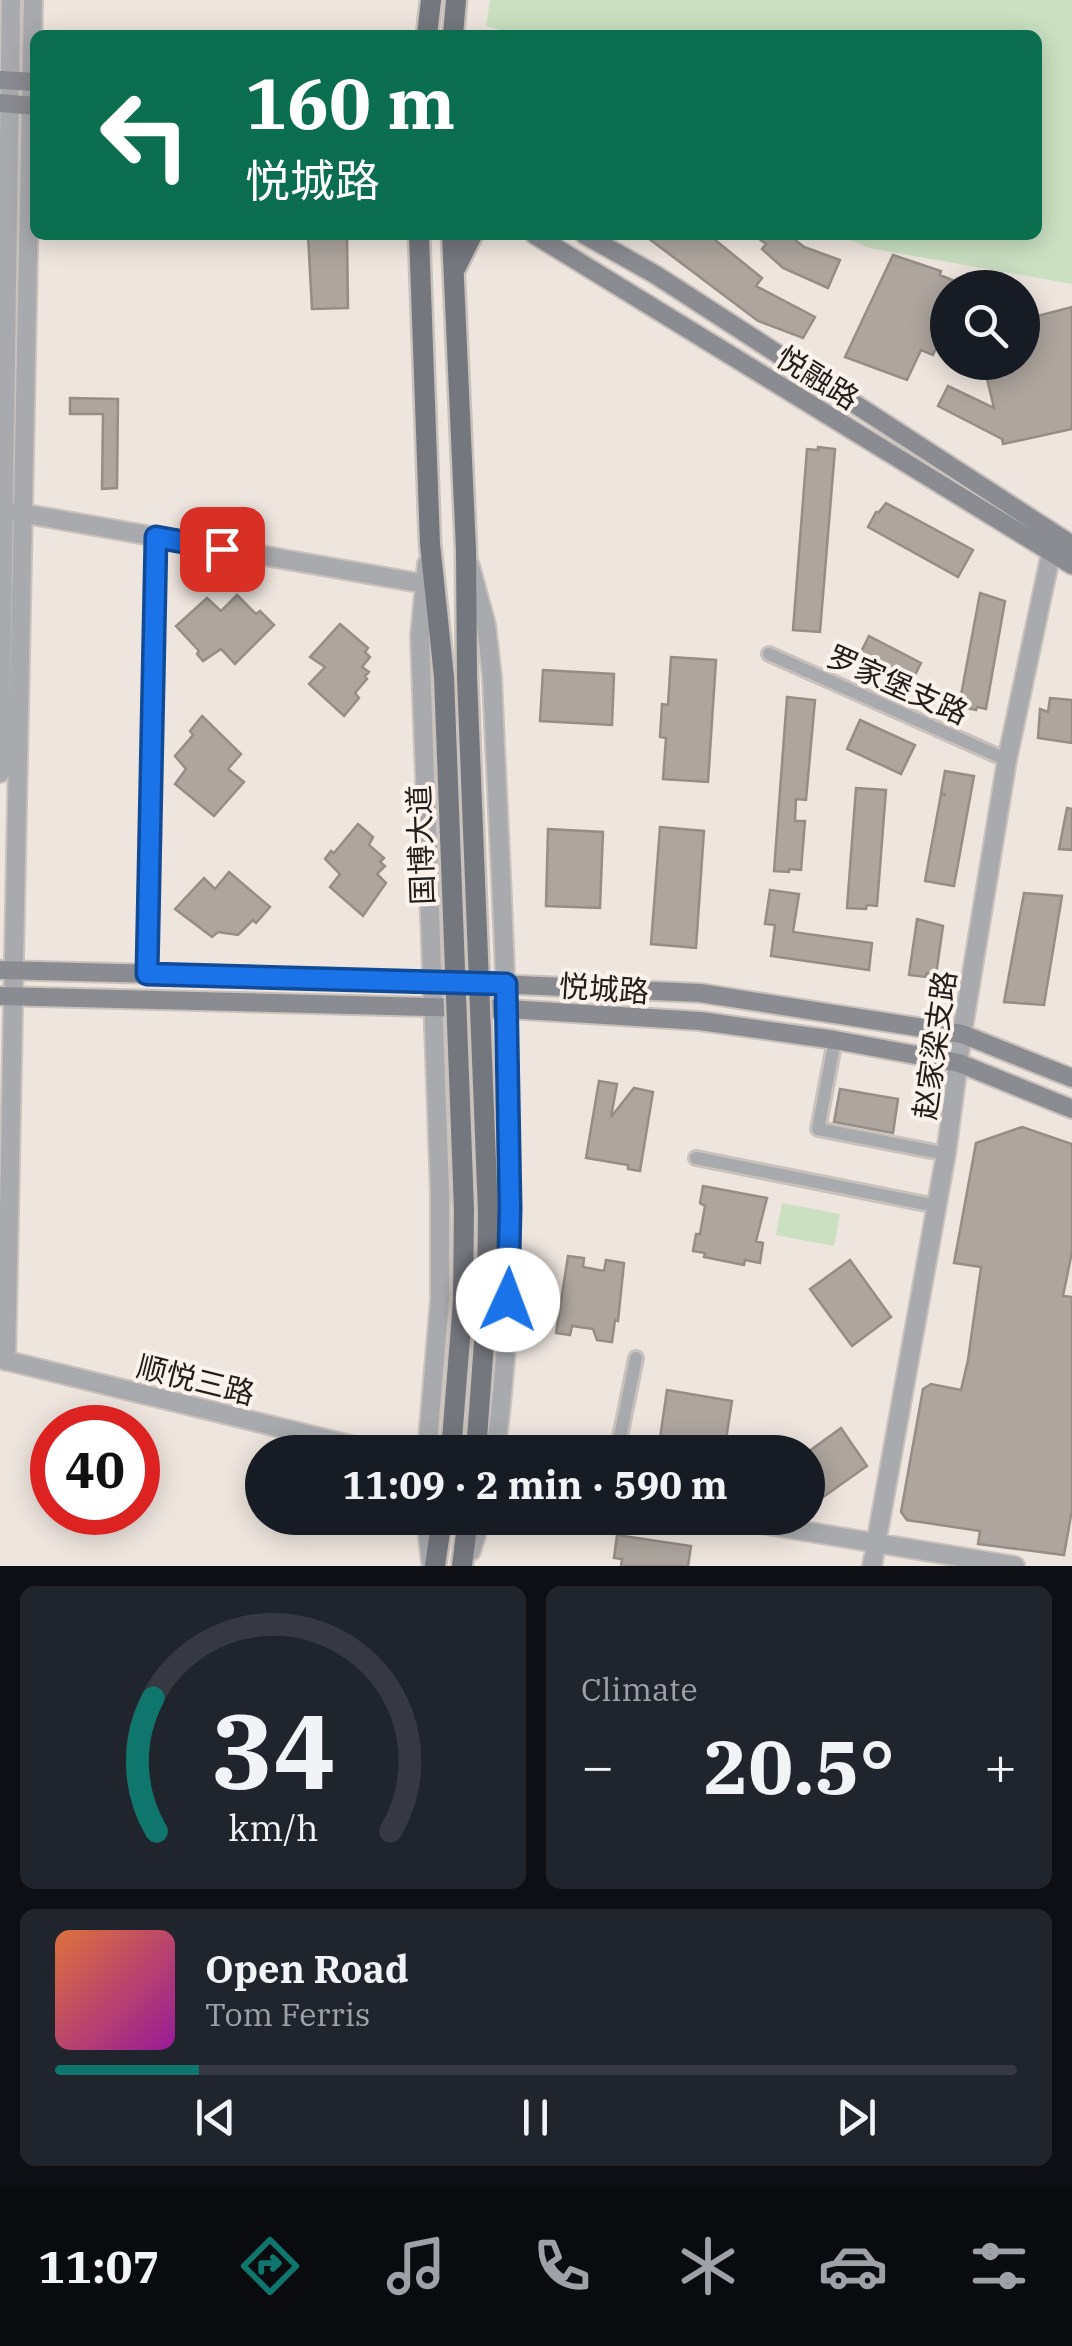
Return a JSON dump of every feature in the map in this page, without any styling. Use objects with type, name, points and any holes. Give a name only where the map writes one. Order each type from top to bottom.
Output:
[{"type":"main road","points":[[428,30],[431,0]]},
{"type":"main road","points":[[453,30],[456,0]]},
{"type":"main road","points":[[5,80],[30,82]]},
{"type":"main road","points":[[4,104],[30,106]]},
{"type":"main road","name":"国博大道","points":[[420,240],[430,544],[444,678],[464,1209],[463,1301],[452,1435]]},
{"type":"main road","name":"国博大道","points":[[452,240],[488,1212],[477,1435]]},
{"type":"main road","points":[[454,274],[470,240]]},
{"type":"main road","name":"悦融路","points":[[543,240],[1053,543],[1072,544]]},
{"type":"main road","name":"悦融路","points":[[593,240],[656,275],[1053,543],[1072,566]]},
{"type":"main road","name":"悦城路","points":[[7,971],[432,981],[700,993],[962,1034],[1072,1078]]},
{"type":"main road","name":"悦城路","points":[[7,996],[507,1009],[700,1021],[960,1063],[1072,1109]]},
{"type":"main road","points":[[433,1566],[439,1535]]},
{"type":"main road","points":[[464,1566],[467,1535]]},
{"type":"street","points":[[0,773],[4,104],[11,0]]},
{"type":"street","points":[[32,0],[32,30]]},
{"type":"street","points":[[3,1360],[7,971],[25,514],[30,240]]},
{"type":"street","points":[[2,510],[425,584]]},
{"type":"street","points":[[147,974],[156,537]]},
{"type":"street","name":"赵家梁支路","points":[[872,1566],[946,1154],[1007,760],[1053,543]]},
{"type":"street","points":[[428,1435],[440,1282],[420,636],[430,544]]},
{"type":"street","points":[[466,550],[486,625],[492,677],[507,1009],[509,1245],[496,1435]]},
{"type":"street","name":"罗家堡支路","points":[[769,654],[1007,760]]},
{"type":"street","points":[[835,1040],[818,1129],[946,1154]]},
{"type":"street","points":[[696,1158],[936,1206]]},
{"type":"street","points":[[621,1435],[636,1358]]},
{"type":"street","name":"顺悦三路","points":[[3,1360],[310,1435]]},
{"type":"street","points":[[825,1534],[1016,1566]]},
{"type":"street","points":[[428,1535],[433,1566]]},
{"type":"street","points":[[464,1566],[474,1535]]},
{"type":"green space","points":[[490,0],[1072,0],[1072,284],[1040,278],[1040,270],[993,270],[869,248],[851,240],[1042,240],[1042,30],[501,30],[486,26]]},
{"type":"green space","points":[[782,1203],[840,1214],[834,1246],[776,1235]]},
{"type":"building","points":[[308,240],[347,240],[348,308],[312,309]]},
{"type":"building","points":[[651,240],[715,240],[762,278],[756,286],[815,317],[803,338],[758,321]]},
{"type":"building","points":[[761,240],[795,240],[840,260],[828,288],[783,268],[762,249],[766,244]]},
{"type":"building","points":[[893,255],[938,270],[930,270],[930,354],[921,350],[907,380],[845,357]]},
{"type":"building","points":[[1072,307],[1072,429],[1003,444],[1002,439],[938,406],[948,386],[994,408],[987,380],[1040,380],[1040,315]]},
{"type":"building","points":[[70,398],[118,399],[117,488],[102,489],[103,414],[70,414]]},
{"type":"building","points":[[807,449],[835,449],[820,632],[793,630]]},
{"type":"building","points":[[886,503],[973,550],[958,577],[868,527]]},
{"type":"building","points":[[980,593],[1005,601],[986,709],[976,710],[959,706]]},
{"type":"building","points":[[237,595],[274,625],[235,664],[221,649],[203,661],[176,626],[207,598],[221,611]]},
{"type":"building","points":[[340,624],[368,648],[365,652],[370,657],[362,667],[369,672],[367,679],[355,693],[359,698],[344,716],[309,684],[325,667],[310,657]]},
{"type":"building","points":[[869,636],[921,663],[909,687],[857,660]]},
{"type":"building","points":[[671,657],[716,660],[708,782],[663,779],[666,738],[660,737],[662,704],[668,705]]},
{"type":"building","points":[[543,670],[614,674],[612,725],[540,721]]},
{"type":"building","points":[[787,697],[815,700],[806,800],[796,799],[795,821],[805,821],[801,870],[789,872],[774,871]]},
{"type":"building","points":[[1050,698],[1072,700],[1072,743],[1038,738],[1040,709],[1048,712]]},
{"type":"building","points":[[202,716],[241,754],[228,769],[244,782],[214,816],[175,784],[186,769],[175,756],[193,735],[190,731]]},
{"type":"building","points":[[860,720],[915,745],[901,774],[847,749]]},
{"type":"building","points":[[945,771],[974,776],[954,886],[925,881],[941,794],[946,795],[941,793]]},
{"type":"building","points":[[856,788],[886,790],[877,906],[867,905],[866,909],[847,908]]},
{"type":"building","points":[[1067,808],[1072,809],[1072,850],[1059,849]]},
{"type":"building","points":[[358,824],[373,837],[369,845],[384,858],[380,862],[385,866],[377,874],[386,883],[363,916],[330,887],[340,874],[325,859]]},
{"type":"building","points":[[660,827],[704,831],[696,948],[651,944]]},
{"type":"building","points":[[548,829],[603,832],[600,908],[546,906]]},
{"type":"building","points":[[229,872],[270,907],[238,935],[218,932],[212,937],[175,909],[204,878],[215,889]]},
{"type":"building","points":[[770,890],[799,894],[793,932],[872,943],[869,970],[771,956],[775,925],[765,924]]},
{"type":"building","points":[[1024,893],[1062,896],[1044,1005],[1004,1002]]},
{"type":"building","points":[[917,919],[943,926],[936,975],[909,975]]},
{"type":"building","points":[[599,1081],[617,1084],[611,1117],[634,1088],[653,1092],[640,1171],[628,1169],[628,1165],[586,1158]]},
{"type":"building","points":[[840,1089],[898,1099],[893,1133],[834,1122]]},
{"type":"building","points":[[1022,1127],[1072,1144],[1072,1252],[1063,1296],[1072,1297],[1072,1510],[1064,1555],[978,1544],[980,1531],[907,1520],[901,1512],[923,1389],[931,1384],[961,1390],[968,1360],[981,1267],[954,1263],[976,1143]]},
{"type":"building","points":[[703,1186],[767,1198],[756,1241],[763,1243],[760,1263],[745,1260],[744,1265],[693,1251],[705,1206],[700,1203]]},
{"type":"building","points":[[568,1256],[584,1258],[583,1267],[604,1271],[606,1260],[624,1263],[612,1342],[597,1340],[593,1329],[572,1326],[570,1335],[556,1333]]},
{"type":"building","points":[[850,1260],[891,1317],[852,1346],[810,1289]]},
{"type":"building","points":[[667,1390],[732,1401],[727,1435],[660,1435]]},
{"type":"building","points":[[841,1428],[867,1466],[825,1496],[825,1440]]},
{"type":"building","points":[[617,1535],[691,1546],[688,1566],[621,1566],[622,1559],[614,1558]]},
{"type":"route","points":[[222,549],[156,537],[147,974],[506,984],[508,1300]]}]
